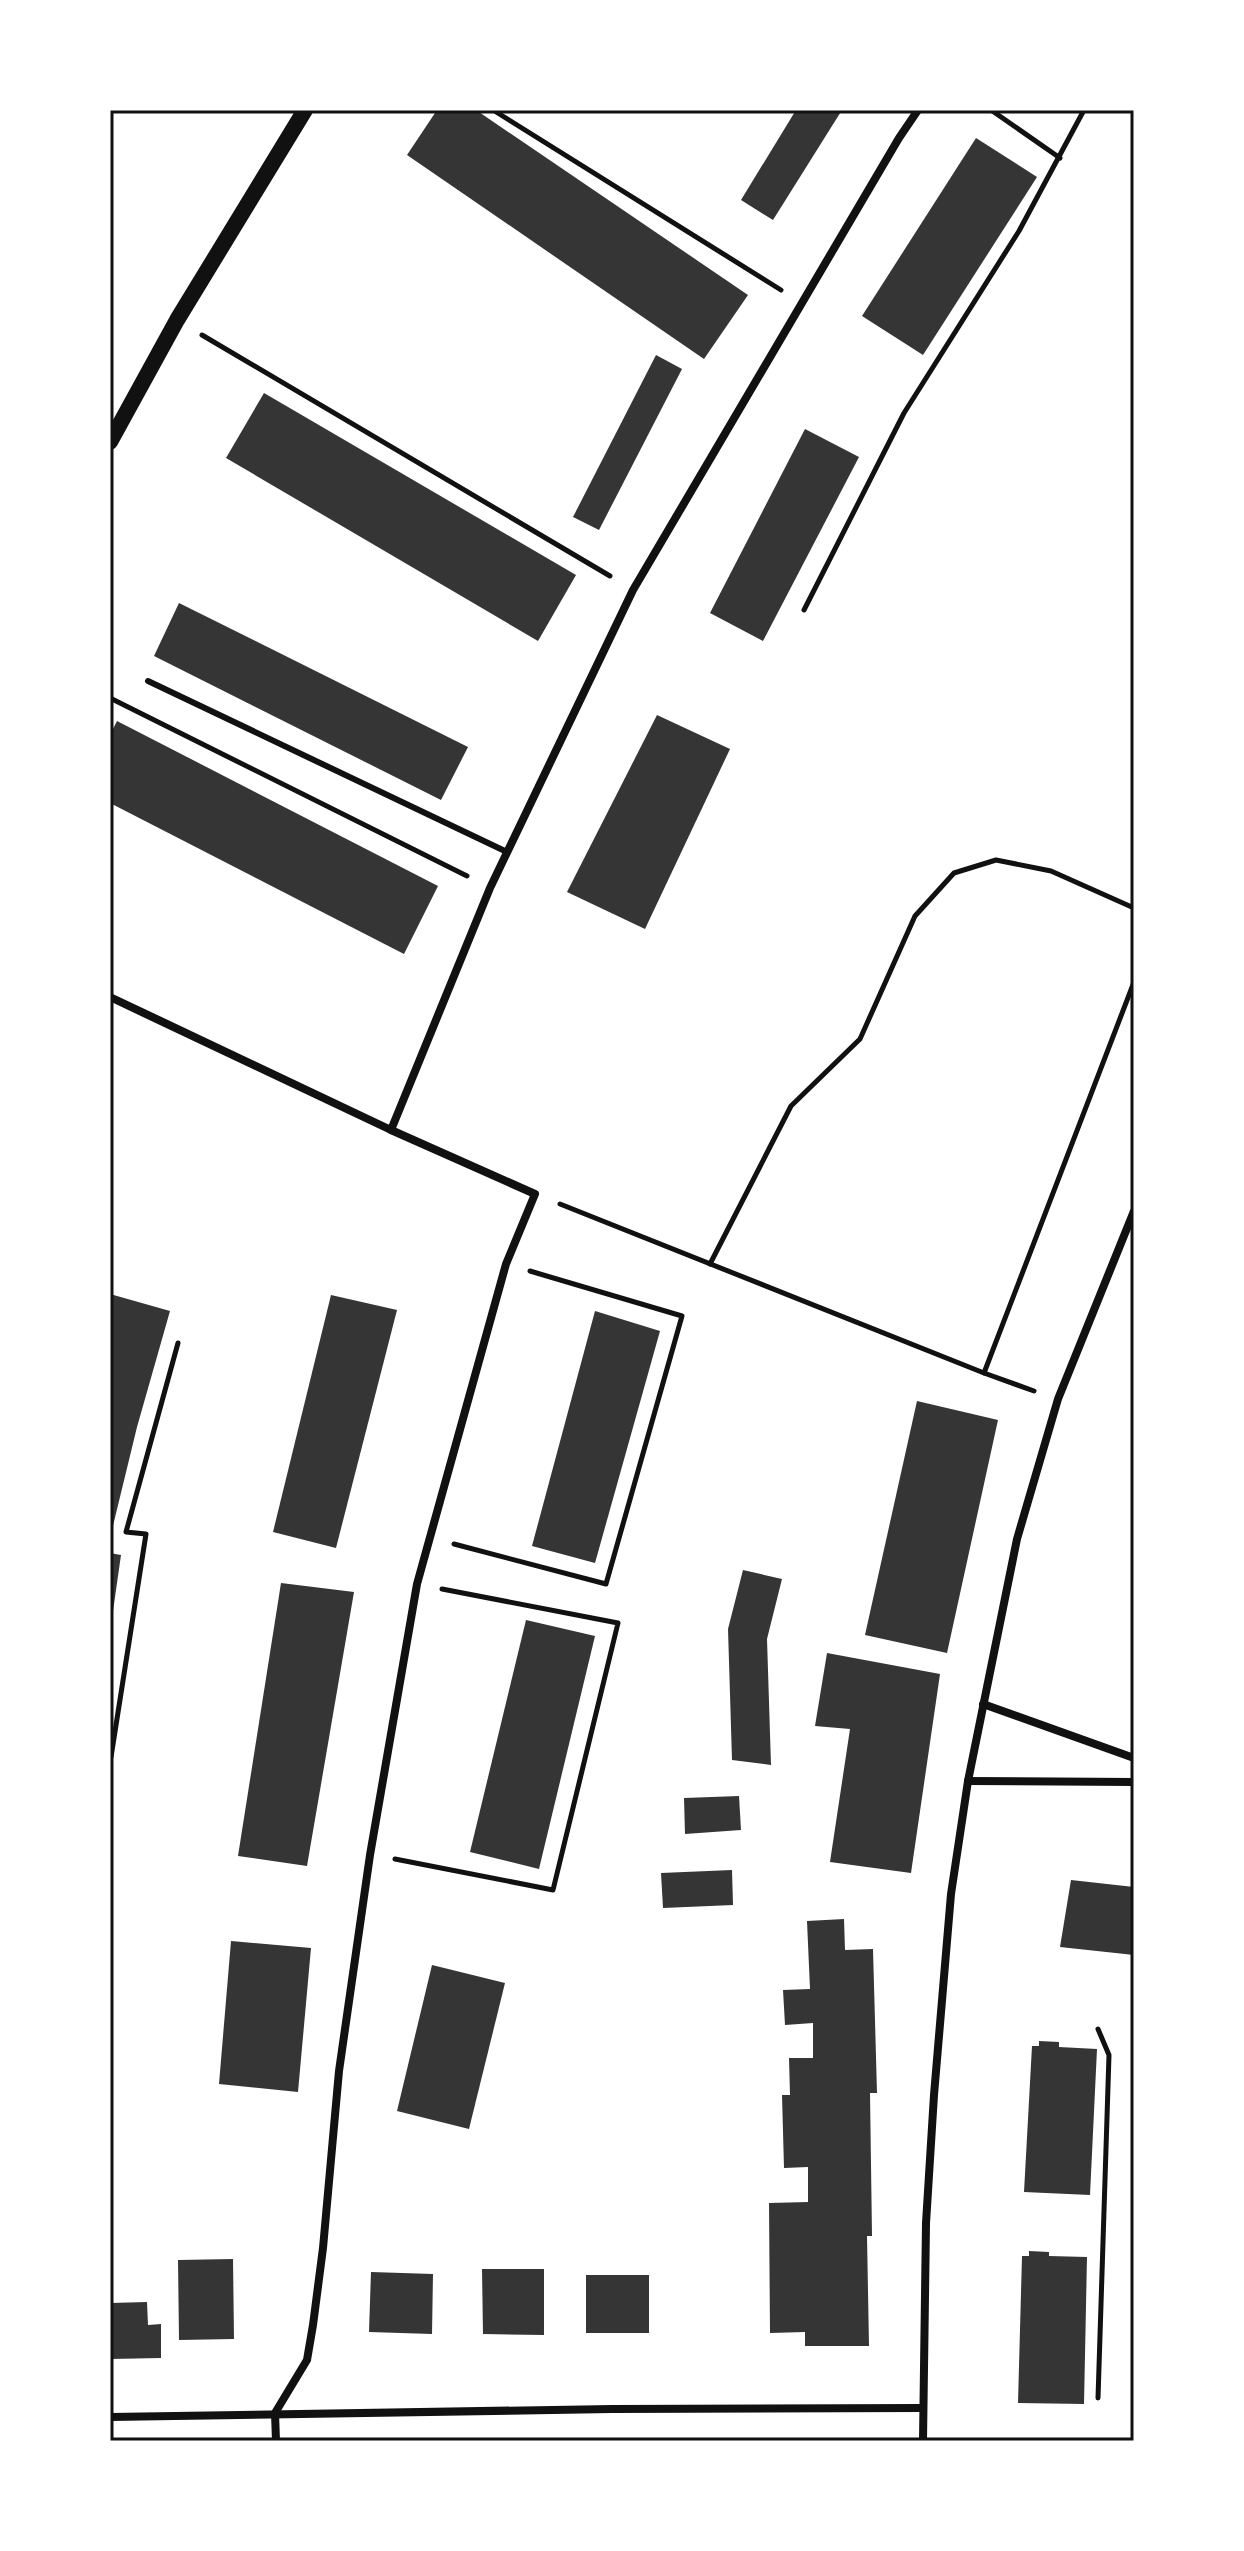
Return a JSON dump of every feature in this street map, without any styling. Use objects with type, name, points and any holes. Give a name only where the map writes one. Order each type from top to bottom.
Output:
[{"type":"main road","points":[[110,442],[177,320],[305,110]]},
{"type":"street","points":[[391,1130],[490,888],[633,590],[918,110]]},
{"type":"street","points":[[110,997],[391,1130],[535,1194],[506,1264],[417,1584],[370,1855],[339,2071],[323,2248],[307,2360],[275,2413],[276,2441]]},
{"type":"street","points":[[923,2441],[926,2223],[939,2015],[951,1894],[968,1781],[1017,1539],[1058,1399],[1134,1211]]},
{"type":"street","points":[[983,1704],[1134,1758]]},
{"type":"street","points":[[968,1781],[1134,1782]]},
{"type":"street","points":[[110,2417],[922,2408]]},
{"type":"lane","points":[[148,681],[507,852]]},
{"type":"path","points":[[493,110],[802,303]]},
{"type":"path","points":[[991,110],[1060,158]]},
{"type":"path","points":[[804,610],[904,413],[1019,231],[1084,110]]},
{"type":"path","points":[[177,320],[633,590]]},
{"type":"path","points":[[110,698],[490,888]]},
{"type":"path","points":[[710,1264],[791,1106],[860,1039],[915,916],[954,873],[996,860],[1051,871],[1134,908]]},
{"type":"path","points":[[984,1373],[1134,982]]},
{"type":"path","points":[[535,1194],[984,1373],[1058,1399]]},
{"type":"path","points":[[430,1538],[606,1584],[682,1316],[506,1264]]},
{"type":"path","points":[[111,1757],[146,1534],[126,1532],[178,1343]]},
{"type":"path","points":[[370,1855],[553,1890],[618,1623],[417,1584]]},
{"type":"path","points":[[1098,2029],[1109,2055],[1098,2398]]},
{"type":"building","points":[[437,110],[476,110],[748,295],[704,359],[407,155]]},
{"type":"building","points":[[796,110],[842,110],[773,220],[741,200]]},
{"type":"building","points":[[976,138],[1037,177],[923,355],[862,316]]},
{"type":"building","points":[[656,355],[682,369],[599,530],[573,517]]},
{"type":"building","points":[[264,393],[576,575],[538,641],[226,458]]},
{"type":"building","points":[[805,429],[859,457],[763,641],[710,613]]},
{"type":"building","points":[[179,603],[468,747],[441,800],[154,656]]},
{"type":"building","points":[[657,715],[730,749],[645,929],[567,892]]},
{"type":"building","points":[[117,721],[438,886],[404,954],[110,803],[110,735]]},
{"type":"building","points":[[110,1294],[170,1311],[111,1534]]},
{"type":"building","points":[[331,1295],[397,1310],[336,1548],[273,1532]]},
{"type":"building","points":[[595,1311],[660,1331],[595,1563],[532,1546]]},
{"type":"building","points":[[917,1401],[998,1420],[947,1653],[865,1635]]},
{"type":"building","points":[[110,1553],[121,1555],[112,1618],[110,1618]]},
{"type":"building","points":[[743,1570],[782,1579],[767,1639],[771,1765],[732,1760],[728,1629]]},
{"type":"building","points":[[281,1583],[354,1592],[307,1866],[238,1856]]},
{"type":"building","points":[[526,1620],[595,1636],[539,1869],[470,1852]]},
{"type":"building","points":[[827,1653],[940,1674],[911,1873],[830,1862],[850,1729],[815,1726]]},
{"type":"building","points":[[739,1796],[741,1830],[685,1834],[684,1798]]},
{"type":"building","points":[[732,1870],[733,1905],[663,1908],[661,1873]]},
{"type":"building","points":[[1071,1880],[1134,1887],[1134,1955],[1060,1947]]},
{"type":"building","points":[[844,1919],[845,1950],[873,1949],[877,2093],[870,2093],[872,2236],[867,2236],[869,2346],[805,2346],[805,2332],[770,2333],[769,2203],[808,2202],[808,2167],[784,2168],[782,2095],[790,2095],[789,2058],[813,2058],[813,2023],[785,2025],[783,1990],[810,1989],[807,1921]]},
{"type":"building","points":[[231,1941],[311,1948],[298,2092],[219,2084]]},
{"type":"building","points":[[432,1965],[505,1983],[469,2129],[397,2111]]},
{"type":"building","points":[[1039,2041],[1059,2042],[1059,2047],[1097,2049],[1090,2195],[1024,2192],[1032,2046],[1039,2046]]},
{"type":"building","points":[[1029,2251],[1049,2252],[1049,2256],[1087,2257],[1084,2404],[1018,2403],[1022,2256],[1029,2256]]},
{"type":"building","points":[[233,2259],[234,2339],[179,2340],[178,2260]]},
{"type":"building","points":[[482,2269],[544,2269],[544,2335],[483,2334]]},
{"type":"building","points":[[371,2272],[433,2274],[432,2334],[369,2332]]},
{"type":"building","points":[[586,2275],[649,2275],[649,2333],[586,2333]]},
{"type":"building","points":[[147,2302],[148,2325],[161,2324],[161,2358],[110,2359],[110,2303]]}]
